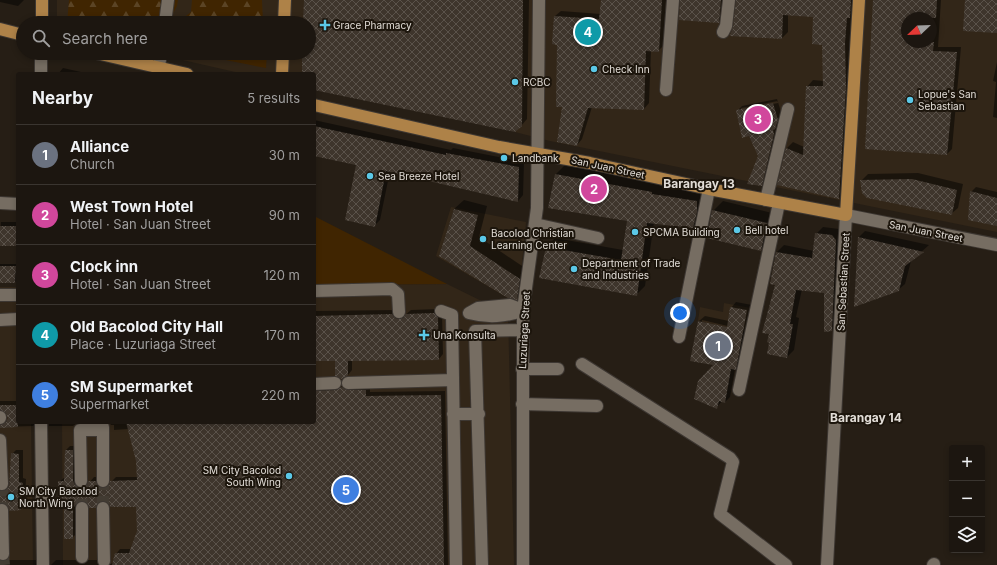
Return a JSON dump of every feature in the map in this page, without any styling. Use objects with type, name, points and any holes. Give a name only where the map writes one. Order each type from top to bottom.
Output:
[{"type":"main road","points":[[42,0],[42,16]]},
{"type":"main road","points":[[284,16],[285,0]]},
{"type":"main road","name":"San Sebastian Street","points":[[846,215],[859,0]]},
{"type":"main road","points":[[0,29],[16,33]]},
{"type":"main road","points":[[128,60],[180,72]]},
{"type":"main road","points":[[282,72],[283,60]]},
{"type":"main road","name":"San Juan Street","points":[[316,105],[499,147],[538,153],[709,189],[846,215]]},
{"type":"street","points":[[166,16],[168,0]]},
{"type":"street","name":"Luzuriaga Street","points":[[522,565],[523,310],[535,224],[538,153],[539,0]]},
{"type":"street","points":[[666,90],[674,0]]},
{"type":"street","points":[[722,32],[726,26],[729,0]]},
{"type":"street","points":[[41,60],[41,72]]},
{"type":"street","points":[[159,67],[160,60]]},
{"type":"street","points":[[766,200],[788,109]]},
{"type":"street","points":[[679,337],[709,189]]},
{"type":"street","points":[[0,203],[16,204]]},
{"type":"street","points":[[739,390],[780,203]]},
{"type":"street","name":"San Juan Street","points":[[846,215],[997,245]]},
{"type":"street","name":"San Sebastian Street","points":[[827,565],[846,215]]},
{"type":"street","points":[[535,224],[598,238]]},
{"type":"street","points":[[316,291],[392,289],[398,294],[399,312]]},
{"type":"street","points":[[0,295],[16,295]]},
{"type":"street","points":[[456,565],[453,380],[447,313],[469,313],[478,308],[510,305],[523,310]]},
{"type":"street","points":[[0,320],[16,319]]},
{"type":"street","points":[[482,565],[476,331],[523,330]]},
{"type":"street","points":[[582,364],[730,458],[733,462],[720,514],[786,565]]},
{"type":"street","points":[[522,369],[558,369]]},
{"type":"street","points":[[348,383],[453,380]]},
{"type":"street","points":[[316,384],[335,383]]},
{"type":"street","points":[[522,404],[597,406]]},
{"type":"street","points":[[453,414],[479,414]]},
{"type":"street","points":[[41,424],[43,565]]},
{"type":"street","points":[[81,481],[80,430],[103,429],[103,481]]},
{"type":"street","points":[[0,440],[2,484]]},
{"type":"street","points":[[82,508],[82,557]]},
{"type":"street","points":[[103,508],[104,561]]},
{"type":"street","points":[[2,510],[3,554]]},
{"type":"shaded area","points":[[57,0],[997,0],[997,232],[550,141],[515,132],[490,115],[316,74],[316,72],[235,72],[183,60],[316,60],[316,16],[57,16]]},
{"type":"shaded area","name":"Bacolod Christian Learning Center","points":[[451,207],[526,222],[518,304],[436,256]]},
{"type":"shaded area","points":[[447,284],[508,314],[514,565],[63,565],[62,424],[316,424],[316,285]]},
{"type":"shaded area","points":[[0,287],[16,287],[16,424],[31,424],[33,565],[0,565]]},
{"type":"shaded area","points":[[724,303],[751,308],[746,331],[698,321],[700,307],[723,312]]},
{"type":"green space","points":[[69,0],[178,0],[177,6],[172,16],[68,16]]},
{"type":"green space","points":[[192,0],[262,0],[263,16],[186,16],[191,12]]},
{"type":"green space","points":[[225,60],[267,60],[266,68]]},
{"type":"green space","points":[[316,217],[447,284],[316,285]]},
{"type":"building","points":[[304,0],[523,0],[522,126],[515,132],[316,90],[316,72],[302,72],[302,60],[316,60],[316,16],[303,16]]},
{"type":"building","points":[[601,0],[662,0],[659,52],[646,51],[644,110],[588,108],[577,146],[557,142],[562,107],[556,107],[557,45],[552,44],[554,16],[599,19]]},
{"type":"building","points":[[680,0],[721,0],[719,23],[679,20]]},
{"type":"building","points":[[736,0],[851,0],[850,18],[847,18],[845,43],[846,87],[839,199],[777,185],[786,148],[803,155],[806,86],[823,86],[822,45],[812,44],[813,17],[783,15],[782,39],[730,36],[733,27]]},
{"type":"building","name":"Lopue's San Sebastian","points":[[873,0],[937,0],[936,12],[901,12],[901,48],[933,48],[933,51],[957,52],[947,155],[865,149]]},
{"type":"building","points":[[965,0],[997,0],[997,33],[963,31]]},
{"type":"building","points":[[773,103],[778,120],[775,129],[773,130],[774,134],[762,186],[747,184],[758,156],[749,136],[742,138],[736,110]]},
{"type":"building","name":"Sea Breeze Hotel","points":[[316,126],[446,155],[446,153],[519,167],[518,202],[386,171],[375,227],[345,220],[356,165],[316,156]]},
{"type":"building","name":"SPCMA Building","points":[[555,174],[652,192],[652,194],[697,201],[697,212],[693,228],[647,223],[637,296],[539,278],[546,247],[621,260],[627,221],[548,208]]},
{"type":"building","points":[[912,179],[957,190],[952,215],[867,198],[862,193],[860,180]]},
{"type":"building","points":[[970,191],[997,198],[997,226],[968,220]]},
{"type":"building","points":[[454,209],[478,215],[470,246],[520,279],[517,300],[508,298],[439,256]]},
{"type":"building","name":"Bell hotel","points":[[712,210],[767,223],[761,251],[707,238]]},
{"type":"building","points":[[0,226],[16,226],[16,246],[0,246]]},
{"type":"building","points":[[815,233],[832,235],[836,240],[832,331],[824,332],[824,293],[796,290],[790,324],[793,324],[787,358],[767,354],[769,334],[762,333],[775,285],[770,284],[776,252],[812,258]]},
{"type":"building","points":[[858,237],[924,252],[905,266],[899,291],[854,307]]},
{"type":"building","points":[[0,266],[16,266],[15,283],[0,283]]},
{"type":"building","points":[[730,307],[747,310],[736,370],[731,369],[725,403],[719,401],[717,409],[694,399],[698,381],[713,365],[690,361],[698,321],[727,327]]},
{"type":"building","points":[[434,313],[438,318],[439,360],[348,361],[348,375],[342,379],[335,376],[335,361],[316,361],[316,316],[392,314],[395,318],[399,319],[403,318],[406,314]]},
{"type":"building","name":"SM City Bacolod South Wing","points":[[342,387],[348,390],[366,390],[366,396],[441,395],[444,565],[112,565],[115,553],[129,553],[137,531],[136,507],[110,507],[109,504],[103,501],[99,502],[96,508],[89,508],[85,501],[78,502],[73,508],[73,539],[64,539],[64,508],[58,508],[58,481],[64,481],[65,450],[73,450],[73,481],[75,485],[82,488],[87,485],[88,481],[96,481],[99,487],[103,488],[109,485],[110,481],[137,480],[136,461],[127,424],[316,424],[316,391],[335,390]]},
{"type":"building","points":[[0,405],[16,405],[16,424],[18,424],[18,427],[0,428],[0,425],[6,422],[8,418],[6,413],[0,410]]},
{"type":"building","name":"SM City Bacolod North Wing","points":[[11,453],[19,454],[19,482],[23,483],[21,510],[10,511],[6,504],[0,503],[0,491],[6,490],[9,487]]},
{"type":"tunnel","points":[[81,481],[82,508]]},
{"type":"tunnel","points":[[103,481],[103,508]]},
{"type":"tunnel","points":[[2,484],[2,510]]},
{"type":"tunnel","points":[[3,554],[4,565]]},
{"type":"place","name":"Grace Pharmacy","points":[[325,25]]},
{"type":"place","name":"Old Bacolod City Hall","points":[[588,32]]},
{"type":"place","name":"Check Inn","points":[[594,69]]},
{"type":"place","name":"RCBC","points":[[515,82]]},
{"type":"place","name":"Lopue's San Sebastian","points":[[910,100]]},
{"type":"place","name":"Clock inn","points":[[758,119]]},
{"type":"place","name":"Landbank","points":[[504,158]]},
{"type":"place","name":"Sea Breeze Hotel","points":[[370,176]]},
{"type":"place","name":"West Town Hotel","points":[[594,189]]},
{"type":"place","name":"Bell hotel","points":[[737,230]]},
{"type":"place","name":"SPCMA Building","points":[[635,232]]},
{"type":"place","name":"Bacolod Christian Learning Center","points":[[483,239]]},
{"type":"place","name":"Department of Trade and Industries","points":[[574,269]]},
{"type":"place","name":"Una Konsulta","points":[[424,335]]},
{"type":"place","name":"Alliance","points":[[718,346]]},
{"type":"place","name":"SM City Bacolod South Wing","points":[[289,476]]},
{"type":"place","name":"SM Supermarket","points":[[346,490]]},
{"type":"place","name":"SM City Bacolod North Wing","points":[[11,497]]},
{"type":"district","name":"Barangay 13","points":[[699,184]]},
{"type":"district","name":"Barangay 14","points":[[866,418]]}]
